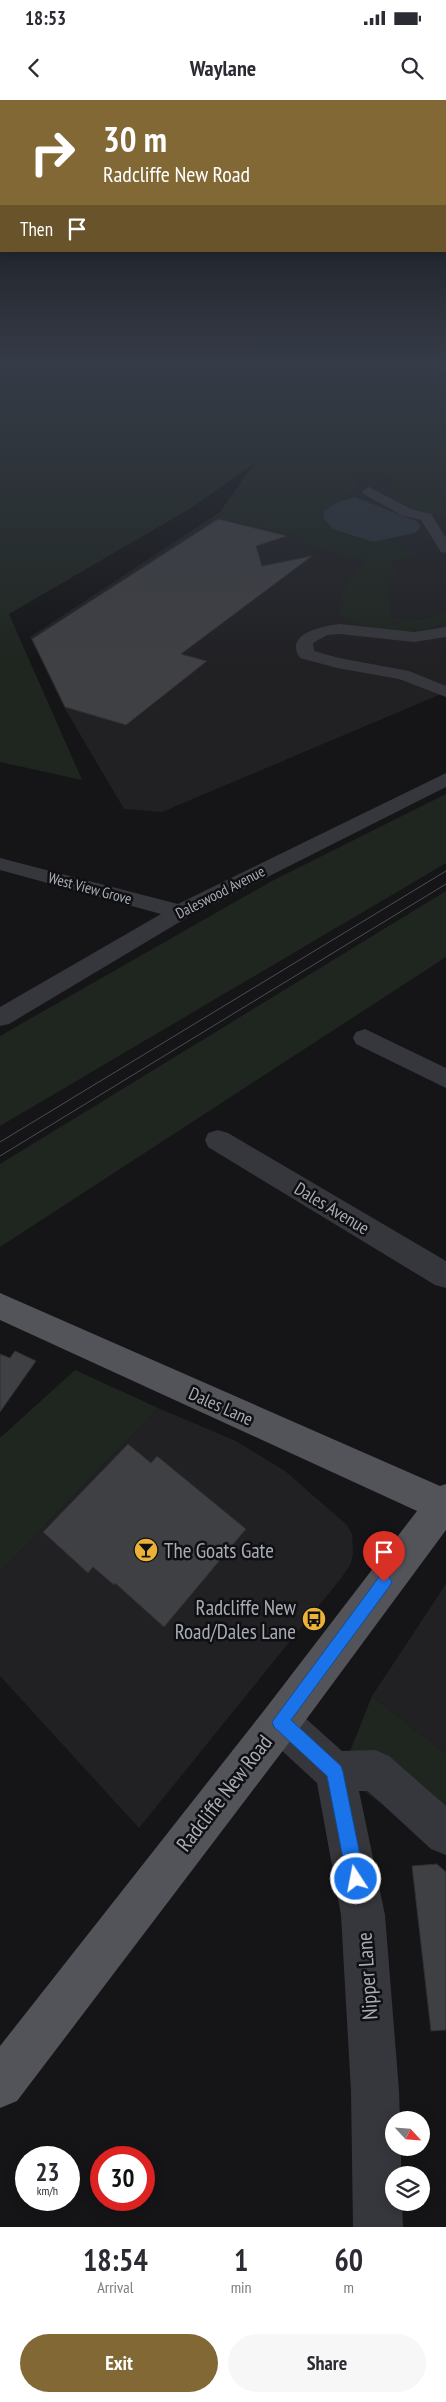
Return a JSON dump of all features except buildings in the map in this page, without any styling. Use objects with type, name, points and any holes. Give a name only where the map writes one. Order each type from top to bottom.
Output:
[{"type":"main road","name":"Dales Lane","points":[[0,1306],[445,1504]]},
{"type":"main road","name":"Radcliffe New Road","points":[[0,2084],[280,1722],[445,1504]]},
{"type":"street","points":[[369,491],[406,512],[426,517],[446,549]]},
{"type":"street","points":[[446,632],[414,637],[340,629],[323,631],[305,641],[306,654],[337,663],[403,675],[446,692]]},
{"type":"street","name":"Daleswood Avenue","points":[[7,1009],[180,912],[446,779]]},
{"type":"street","name":"West View Grove","points":[[0,864],[180,912]]},
{"type":"street","points":[[365,1038],[446,1079]]},
{"type":"street","name":"Dales Avenue","points":[[218,1140],[446,1276]]},
{"type":"street","points":[[280,1722],[335,1772],[374,1770],[446,1834]]},
{"type":"street","name":"Nipper Lane","points":[[335,1772],[363,1914],[375,2091],[378,2227]]},
{"type":"shaded area","points":[[0,465],[252,465],[191,508],[9,614],[82,780],[0,762]]},
{"type":"shaded area","points":[[253,465],[446,465],[446,515],[423,513],[409,509],[391,496],[395,495],[392,476],[373,473],[354,475],[357,491],[342,492],[343,500],[324,511],[324,519],[347,534],[362,540],[379,541],[390,539],[416,556],[394,561],[389,566],[396,570],[388,589],[392,617],[420,620],[446,611],[446,621],[428,629],[408,631],[364,626],[345,619],[340,614],[343,591],[366,561],[299,543],[304,538],[213,517],[220,512]]},
{"type":"shaded area","points":[[254,465],[446,465],[446,692],[162,812],[124,809],[64,707],[30,637],[220,512]]},
{"type":"shaded area","points":[[355,497],[416,521],[420,525],[420,529],[415,533],[373,542],[333,529],[324,519],[324,511],[338,502]]},
{"type":"shaded area","points":[[446,794],[446,863],[0,1126],[0,1036],[270,882]]},
{"type":"shaded area","points":[[446,891],[446,957],[0,1247],[0,1164]]},
{"type":"shaded area","points":[[75,1370],[158,1408],[0,1572],[0,1438]]},
{"type":"shaded area","points":[[158,1408],[236,1441],[285,1471],[347,1525],[352,1534],[353,1553],[351,1563],[342,1577],[139,1828],[0,1676],[0,1572]]},
{"type":"shaded area","points":[[446,1584],[446,1754],[372,1696]]},
{"type":"shaded area","points":[[372,1696],[446,1754],[446,1851],[341,1774]]},
{"type":"tram line","points":[[0,1142],[446,871]]},
{"type":"tram line","points":[[0,1156],[446,884]]},
{"type":"place","name":"The Goats Gate","points":[[146,1550]]},
{"type":"place","name":"Radcliffe New Road/Dales Lane","points":[[314,1619]]},
{"type":"route","points":[[356,1879],[335,1772],[280,1722],[384,1582]]}]
